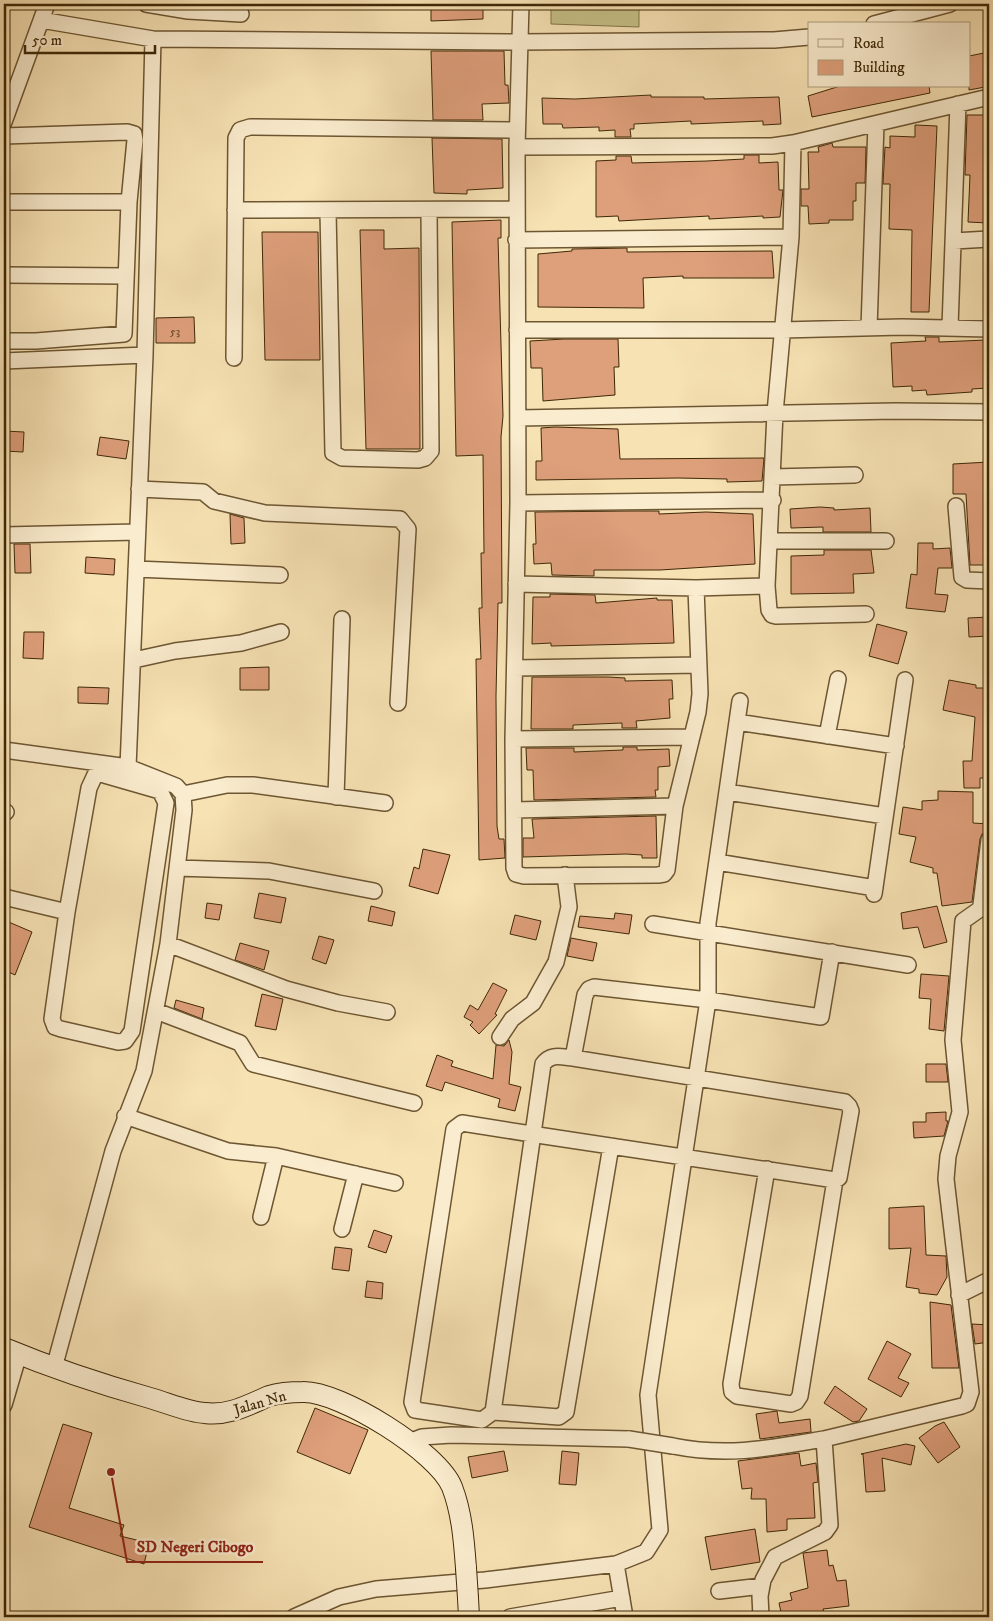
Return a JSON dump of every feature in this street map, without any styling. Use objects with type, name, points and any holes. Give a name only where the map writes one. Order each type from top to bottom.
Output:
[{"type":"street","points":[[4,122],[8,93],[47,4]]},
{"type":"street","points":[[146,4],[188,11],[241,14]]},
{"type":"street","points":[[521,4],[516,147],[518,502],[513,739],[514,868],[516,874],[524,876],[664,874],[667,870],[675,806],[692,737],[700,694],[696,588]]},
{"type":"street","points":[[882,22],[950,4]]},
{"type":"street","points":[[41,20],[153,39],[520,42],[774,40],[808,37]]},
{"type":"street","points":[[127,773],[134,660],[137,532],[145,355],[153,39]]},
{"type":"street","points":[[516,147],[772,146],[793,143],[989,97]]},
{"type":"street","points":[[950,327],[958,104]]},
{"type":"street","points":[[868,328],[876,124]]},
{"type":"street","points":[[234,358],[236,138],[240,130],[246,128],[517,130]]},
{"type":"street","points":[[4,136],[127,132],[134,134],[135,140],[129,202],[124,334],[36,341],[4,341]]},
{"type":"street","points":[[793,143],[790,237],[775,413],[772,477],[773,500],[767,586],[769,610],[772,615],[866,614]]},
{"type":"street","points":[[4,202],[129,202]]},
{"type":"street","points":[[235,210],[517,209]]},
{"type":"street","points":[[328,211],[333,453],[342,458],[418,460],[425,458],[431,451],[429,210]]},
{"type":"street","points":[[516,240],[790,237]]},
{"type":"street","points":[[954,241],[989,239]]},
{"type":"street","points":[[4,274],[126,276]]},
{"type":"street","points":[[517,330],[782,330],[950,327],[989,329]]},
{"type":"street","points":[[4,361],[145,355]]},
{"type":"street","points":[[518,418],[775,413],[989,412]]},
{"type":"street","points":[[772,477],[855,475]]},
{"type":"street","points":[[139,489],[204,492],[214,500],[265,513],[400,519],[405,522],[408,529],[398,703]]},
{"type":"street","points":[[518,502],[773,500]]},
{"type":"street","points":[[956,506],[962,577],[967,580],[989,581]]},
{"type":"street","points":[[4,535],[137,532]]},
{"type":"street","points":[[771,541],[886,541]]},
{"type":"street","points":[[136,569],[280,574]]},
{"type":"street","points":[[516,584],[696,588],[767,586]]},
{"type":"street","points":[[336,796],[342,619]]},
{"type":"street","points":[[134,660],[175,651],[241,643],[281,632]]},
{"type":"street","points":[[515,668],[699,665]]},
{"type":"street","points":[[827,736],[838,678]]},
{"type":"street","points":[[717,862],[874,891],[905,680]]},
{"type":"street","points":[[294,1617],[339,1596],[376,1589],[485,1580],[616,1564],[646,1552],[660,1530],[648,1395],[708,1000],[708,932],[740,701]]},
{"type":"street","points":[[737,722],[896,746]]},
{"type":"street","points":[[513,739],[692,737]]},
{"type":"street","points":[[4,750],[127,773],[176,786],[183,794],[184,810],[168,944],[144,1071],[112,1151],[54,1368]]},
{"type":"street","points":[[127,773],[160,791],[166,803],[132,1031],[125,1041],[118,1042],[61,1030],[53,1023],[67,912],[92,779],[95,775],[127,773]]},
{"type":"street","points":[[183,794],[236,785],[262,786],[385,803]]},
{"type":"street","points":[[727,792],[885,816]]},
{"type":"street","points":[[515,810],[675,806]]},
{"type":"street","points":[[409,1442],[422,1438],[451,1435],[629,1439],[705,1450],[752,1452],[824,1439],[967,1404],[971,1392],[946,1179],[948,1156],[960,1112],[953,1040],[963,921],[980,909],[987,874],[989,840]]},
{"type":"street","points":[[177,868],[270,872],[374,890]]},
{"type":"street","points":[[500,1037],[512,1020],[534,1003],[556,962],[569,907],[565,875]]},
{"type":"street","points":[[4,897],[67,912]]},
{"type":"street","points":[[653,924],[908,965]]},
{"type":"street","points":[[168,944],[286,989],[338,1003],[387,1012]]},
{"type":"street","points":[[573,1058],[585,995],[589,989],[594,987],[708,1000],[821,1017],[832,952]]},
{"type":"street","points":[[156,1011],[240,1043],[253,1064],[414,1103]]},
{"type":"street","points":[[493,1412],[543,1064],[548,1058],[554,1056],[573,1058],[844,1102],[849,1106],[851,1111],[839,1178],[835,1180],[800,1396],[796,1402],[791,1404],[737,1396],[732,1392],[731,1384],[767,1169]]},
{"type":"street","points":[[125,1116],[228,1151],[276,1156],[395,1183]]},
{"type":"street","points":[[611,1146],[566,1412],[559,1417],[493,1412],[482,1420],[415,1410],[412,1402],[454,1129],[462,1123],[835,1180]]},
{"type":"street","points":[[262,1217],[276,1156]]},
{"type":"street","points":[[342,1229],[356,1174]]},
{"type":"street","points":[[959,1295],[989,1280]]},
{"type":"street","points":[[4,1405],[12,1351]]},
{"type":"street","name":"Jalan Nn","points":[[12,1351],[54,1368],[202,1413],[231,1412],[271,1396],[304,1392],[318,1393],[360,1412],[409,1442],[436,1463],[452,1487],[462,1527],[469,1608]]},
{"type":"street","points":[[761,1617],[760,1596],[762,1586],[775,1557],[825,1532],[830,1524],[824,1439]]},
{"type":"street","points":[[616,1564],[625,1617]]},
{"type":"street","points":[[719,1591],[762,1586]]},
{"type":"street","points":[[510,1617],[622,1598]]},
{"type":"shaded area","points":[[551,4],[639,4],[639,27],[551,24]]},
{"type":"building","points":[[431,4],[483,4],[483,19],[431,21]]},
{"type":"building","points":[[431,51],[504,51],[505,85],[508,85],[509,103],[482,104],[483,120],[433,120]]},
{"type":"building","points":[[989,52],[989,79],[984,80],[985,87],[969,90],[970,56]]},
{"type":"building","points":[[834,88],[929,88],[930,93],[812,117],[808,96]]},
{"type":"building","points":[[651,95],[651,97],[704,97],[704,99],[779,97],[781,124],[763,125],[763,121],[691,124],[691,121],[634,124],[634,129],[630,129],[631,137],[615,137],[615,130],[599,131],[599,127],[563,128],[562,124],[543,124],[542,98],[575,99]]},
{"type":"building","points":[[967,115],[989,115],[988,223],[968,222],[970,175],[965,175]]},
{"type":"building","points":[[915,125],[937,126],[929,312],[911,312],[912,230],[889,229],[890,184],[883,184],[885,147],[890,148],[890,136],[915,137]]},
{"type":"building","points":[[432,138],[502,139],[503,188],[467,190],[467,194],[434,193]]},
{"type":"building","points":[[832,143],[833,147],[866,147],[865,183],[856,183],[856,201],[853,201],[853,220],[829,220],[829,223],[809,224],[808,206],[801,206],[801,189],[809,189],[808,152],[819,152],[818,147]]},
{"type":"building","points":[[744,155],[759,155],[759,163],[778,162],[779,190],[783,190],[780,217],[709,219],[709,216],[619,221],[618,216],[596,217],[596,161],[616,160],[616,156],[631,156],[632,163],[707,161],[744,159]]},
{"type":"building","points":[[501,220],[501,238],[498,238],[503,416],[501,437],[502,603],[498,603],[496,696],[497,826],[499,839],[504,839],[505,858],[479,860],[476,659],[481,659],[479,608],[482,608],[481,553],[484,553],[483,455],[456,456],[452,222]]},
{"type":"building","points":[[360,230],[384,230],[384,249],[419,248],[420,449],[366,449]]},
{"type":"building","points":[[262,232],[318,232],[320,360],[265,360]]},
{"type":"building","points":[[627,248],[627,252],[772,251],[774,278],[683,278],[683,276],[643,278],[644,308],[538,307],[538,254],[572,251],[572,249]]},
{"type":"building","points":[[194,317],[195,343],[156,343],[156,318]]},
{"type":"building","points":[[925,337],[939,337],[939,342],[986,340],[988,388],[972,389],[972,392],[927,395],[926,390],[912,391],[912,386],[893,387],[891,343],[926,341]]},
{"type":"building","points":[[618,339],[619,367],[614,367],[615,395],[543,401],[542,368],[531,368],[530,341]]},
{"type":"building","points":[[541,428],[618,429],[620,459],[764,458],[762,481],[727,482],[727,479],[678,478],[536,480],[536,461],[542,461]]},
{"type":"building","points":[[4,431],[24,432],[23,452],[4,451]]},
{"type":"building","points":[[100,437],[129,441],[126,459],[97,455]]},
{"type":"building","points":[[989,462],[989,565],[970,565],[966,494],[953,494],[953,464]]},
{"type":"building","points":[[834,508],[834,510],[870,508],[871,532],[823,532],[823,527],[791,528],[790,509]]},
{"type":"building","points":[[659,511],[659,514],[706,512],[753,514],[755,564],[660,570],[594,570],[594,576],[552,575],[551,563],[534,564],[533,544],[536,544],[535,512]]},
{"type":"building","points":[[230,514],[244,518],[245,543],[231,544]]},
{"type":"building","points":[[918,543],[933,543],[933,549],[950,548],[952,568],[938,568],[935,594],[948,595],[945,612],[906,608],[911,574],[917,575]]},
{"type":"building","points":[[14,544],[30,544],[31,573],[15,573]]},
{"type":"building","points":[[824,550],[871,550],[874,573],[853,574],[854,593],[791,594],[791,556],[824,555]]},
{"type":"building","points":[[86,557],[115,559],[114,575],[85,573]]},
{"type":"building","points":[[550,594],[595,595],[596,603],[657,598],[657,600],[672,600],[674,643],[551,646],[551,643],[532,644],[533,597],[550,597]]},
{"type":"building","points":[[989,617],[989,636],[969,637],[968,618]]},
{"type":"building","points":[[877,624],[907,632],[898,664],[869,656]]},
{"type":"building","points":[[24,632],[44,632],[43,659],[23,658]]},
{"type":"building","points":[[269,667],[269,690],[240,690],[240,668]]},
{"type":"building","points":[[532,677],[608,677],[625,678],[625,681],[672,680],[673,699],[669,699],[670,718],[636,721],[637,728],[622,728],[622,723],[573,725],[573,729],[531,729]]},
{"type":"building","points":[[949,680],[976,685],[976,688],[989,688],[989,778],[980,778],[980,788],[964,788],[963,761],[972,761],[975,717],[943,710]]},
{"type":"building","points":[[78,687],[109,688],[108,704],[78,703]]},
{"type":"building","points":[[623,747],[637,747],[637,750],[669,749],[670,766],[658,767],[658,790],[655,790],[656,797],[534,800],[533,770],[527,770],[526,748],[574,748],[574,752],[623,750]]},
{"type":"building","points":[[938,791],[973,792],[973,823],[989,824],[989,831],[982,834],[980,839],[972,902],[942,906],[937,873],[933,873],[933,868],[910,862],[916,837],[899,834],[903,807],[922,810],[922,801],[938,800]]},
{"type":"building","points":[[656,816],[657,858],[642,858],[642,855],[626,854],[523,857],[523,838],[534,838],[532,819]]},
{"type":"building","points":[[423,849],[450,855],[438,894],[409,886],[414,867],[419,869]]},
{"type":"building","points":[[259,893],[286,898],[281,923],[254,918]]},
{"type":"building","points":[[207,903],[222,905],[219,920],[205,918]]},
{"type":"building","points":[[371,906],[395,912],[392,926],[368,921]]},
{"type":"building","points":[[937,906],[947,942],[924,948],[918,927],[903,929],[901,913]]},
{"type":"building","points":[[615,913],[632,915],[629,934],[578,927],[580,916],[614,919]]},
{"type":"building","points":[[515,915],[541,921],[536,940],[510,934]]},
{"type":"building","points":[[4,920],[32,932],[15,975],[4,970]]},
{"type":"building","points":[[319,936],[334,940],[326,964],[312,959]]},
{"type":"building","points":[[571,938],[597,943],[593,961],[567,956]]},
{"type":"building","points":[[240,943],[269,951],[264,970],[235,960]]},
{"type":"building","points":[[921,974],[949,976],[944,1031],[929,1029],[931,999],[919,998]]},
{"type":"building","points":[[493,983],[507,990],[495,1014],[497,1015],[479,1034],[470,1025],[473,1022],[464,1017],[470,1005],[478,1010]]},
{"type":"building","points":[[262,994],[283,999],[276,1030],[255,1026]]},
{"type":"building","points":[[176,1000],[204,1008],[202,1019],[174,1008]]},
{"type":"building","points":[[509,1040],[512,1052],[509,1084],[521,1087],[515,1111],[498,1107],[500,1099],[445,1082],[442,1091],[426,1086],[437,1055],[453,1061],[451,1066],[493,1079],[496,1045],[504,1046]]},
{"type":"building","points":[[926,1064],[946,1064],[948,1082],[926,1082]]},
{"type":"building","points":[[946,1112],[946,1121],[948,1121],[944,1136],[914,1138],[913,1122],[926,1122],[926,1113]]},
{"type":"building","points":[[924,1206],[926,1255],[946,1256],[947,1277],[937,1295],[919,1293],[919,1289],[906,1287],[911,1248],[889,1249],[889,1208]]},
{"type":"building","points":[[374,1230],[392,1236],[386,1253],[368,1247]]},
{"type":"building","points":[[335,1247],[352,1249],[349,1271],[332,1269]]},
{"type":"building","points":[[367,1281],[383,1283],[382,1299],[365,1297]]},
{"type":"building","points":[[930,1302],[951,1305],[959,1368],[932,1368]]},
{"type":"building","points":[[972,1324],[989,1325],[989,1342],[975,1344]]},
{"type":"building","points":[[887,1341],[911,1354],[898,1378],[909,1383],[901,1397],[868,1379]]},
{"type":"building","points":[[835,1386],[867,1409],[859,1421],[853,1422],[824,1403]]},
{"type":"building","points":[[315,1408],[368,1430],[350,1474],[297,1452]]},
{"type":"building","points":[[777,1411],[779,1423],[810,1419],[811,1432],[760,1439],[756,1414]]},
{"type":"building","points":[[944,1422],[960,1447],[938,1463],[919,1438]]},
{"type":"building","points":[[63,1424],[92,1433],[69,1508],[124,1525],[120,1536],[149,1543],[144,1564],[29,1527]]},
{"type":"building","points":[[906,1444],[915,1446],[911,1465],[882,1458],[885,1491],[866,1492],[863,1454],[861,1454]]},
{"type":"building","points":[[504,1451],[508,1471],[472,1478],[468,1457]]},
{"type":"building","points":[[562,1451],[579,1453],[576,1485],[559,1484]]},
{"type":"building","points":[[799,1453],[801,1466],[816,1463],[818,1482],[813,1483],[815,1518],[787,1519],[787,1530],[767,1532],[766,1499],[751,1499],[752,1488],[742,1489],[738,1461]]},
{"type":"building","points":[[755,1529],[760,1562],[711,1570],[705,1537]]},
{"type":"building","points":[[827,1550],[829,1566],[833,1565],[837,1581],[846,1580],[849,1606],[823,1609],[825,1617],[782,1617],[779,1603],[792,1600],[790,1593],[808,1588],[803,1553]]},
{"type":"place","name":"SD Negeri Cibogo","points":[[111,1472]]}]
